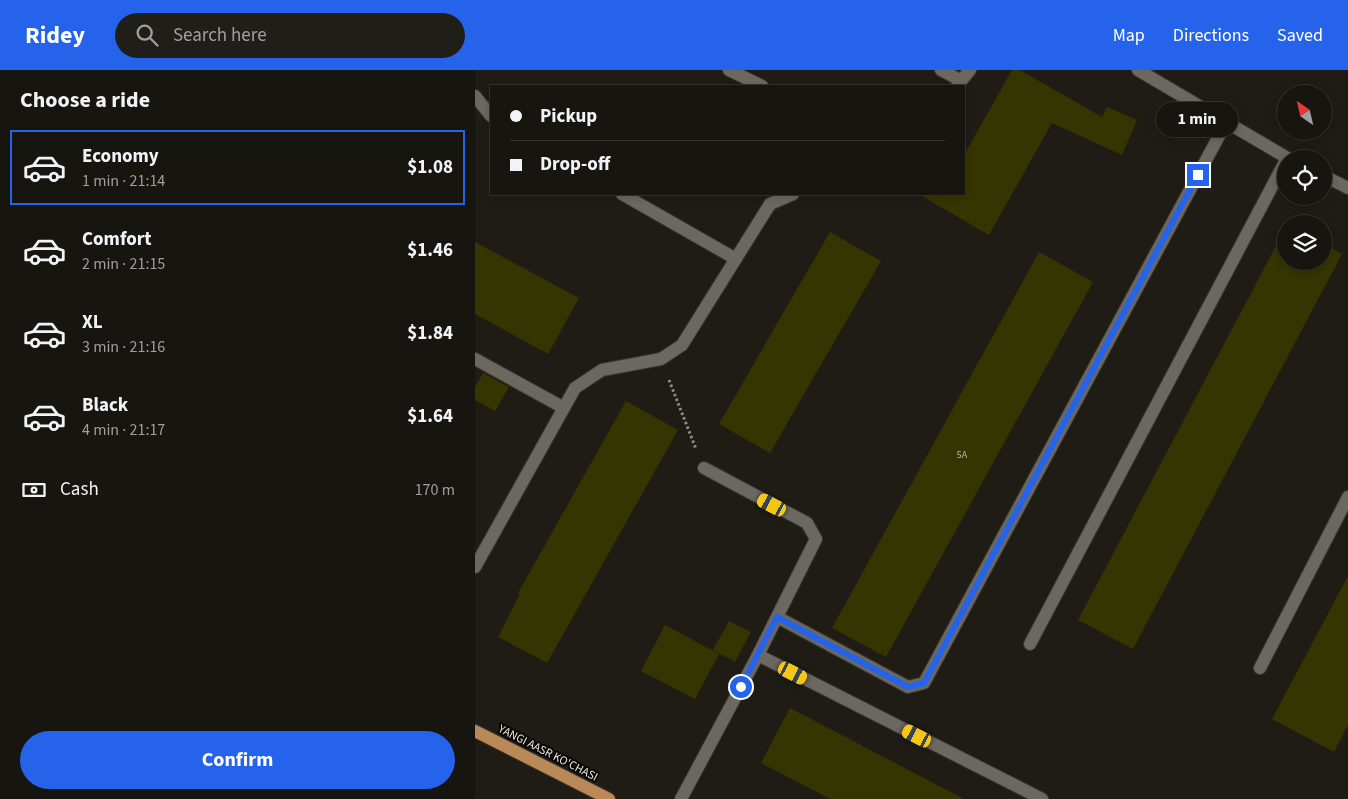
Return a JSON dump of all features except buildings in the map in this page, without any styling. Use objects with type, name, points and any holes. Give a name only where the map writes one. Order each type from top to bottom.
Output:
[{"type":"main road","name":"YANGI AASR KO'CHASI","points":[[475,731],[609,799]]},
{"type":"lane","points":[[729,70],[760,85]]},
{"type":"lane","points":[[941,70],[959,83],[970,70]]},
{"type":"lane","points":[[1138,70],[1277,153]]},
{"type":"lane","points":[[475,96],[490,115]]},
{"type":"lane","points":[[777,617],[908,687],[924,683],[1226,123]]},
{"type":"lane","points":[[1030,644],[1277,180]]},
{"type":"lane","points":[[1332,180],[1348,188]]},
{"type":"lane","points":[[624,195],[736,259]]},
{"type":"lane","points":[[475,567],[575,388],[602,370],[661,359],[682,346],[770,204],[791,195]]},
{"type":"lane","points":[[475,359],[564,408]]},
{"type":"lane","points":[[681,799],[817,539],[807,523],[703,468]]},
{"type":"lane","points":[[1260,668],[1348,497]]},
{"type":"lane","points":[[758,655],[1042,799]]},
{"type":"path","points":[[661,359],[703,468]]},
{"type":"route","points":[[741,687],[777,617],[908,687],[924,683],[1198,175]]}]
